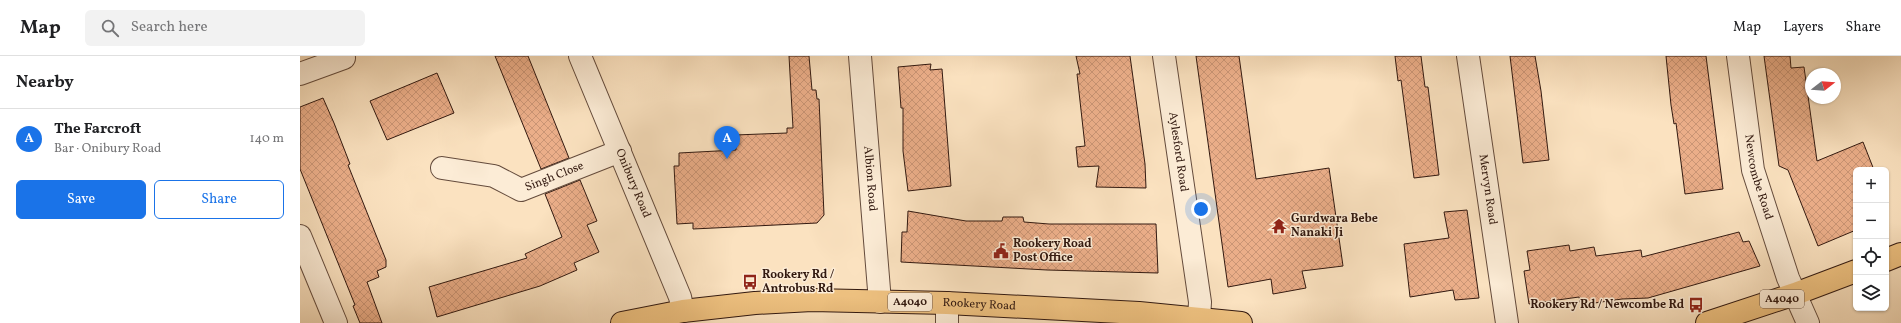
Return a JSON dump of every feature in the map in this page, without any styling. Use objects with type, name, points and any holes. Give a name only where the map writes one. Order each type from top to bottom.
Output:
[{"type":"main road","points":[[1889,259],[1901,254]]},
{"type":"main road","name":"A4040","points":[[1707,323],[1796,294],[1853,272]]},
{"type":"main road","name":"Rookery Road","points":[[622,323],[683,311],[755,303],[812,300],[880,302],[947,313],[1139,313],[1241,323]]},
{"type":"street","name":"Onibury Road","points":[[580,56],[680,297],[683,311]]},
{"type":"street","name":"Albion Road","points":[[860,56],[880,302]]},
{"type":"street","name":"Aylesford Road","points":[[1164,56],[1200,302],[1199,319]]},
{"type":"street","name":"Mervyn Road","points":[[1468,56],[1507,323]]},
{"type":"street","name":"Newcombe Road","points":[[1738,56],[1753,170],[1788,278],[1808,323]]},
{"type":"street","points":[[300,74],[344,58]]},
{"type":"street","name":"Singh Close","points":[[442,168],[494,176],[522,190],[620,151]]},
{"type":"street","points":[[300,236],[336,323]]},
{"type":"building","points":[[495,56],[528,56],[569,158],[541,169]]},
{"type":"building","points":[[789,56],[809,56],[812,90],[816,90],[817,99],[819,99],[824,215],[817,223],[693,229],[693,223],[677,224],[674,166],[679,166],[679,153],[736,150],[735,135],[787,133],[787,128],[793,128]]},
{"type":"building","points":[[1076,56],[1130,56],[1145,164],[1146,188],[1096,187],[1099,166],[1078,167],[1076,147],[1085,146],[1077,74],[1080,74]]},
{"type":"building","name":"Gurdwara Bebe Nanaki Ji","points":[[1196,56],[1239,56],[1256,179],[1329,168],[1343,266],[1302,271],[1306,288],[1273,294],[1271,279],[1228,287]]},
{"type":"building","points":[[1395,56],[1421,56],[1425,87],[1428,87],[1439,175],[1414,178],[1401,80],[1398,81]]},
{"type":"building","points":[[1510,56],[1535,56],[1541,91],[1549,160],[1523,163]]},
{"type":"building","points":[[1666,56],[1706,56],[1723,189],[1685,194],[1676,123],[1674,124],[1671,105]]},
{"type":"building","points":[[1764,56],[1790,56],[1791,68],[1804,67],[1805,104],[1809,104],[1817,161],[1863,142],[1873,167],[1853,167],[1853,231],[1818,246],[1788,170],[1779,166]]},
{"type":"building","points":[[931,64],[930,70],[942,69],[951,186],[908,191],[903,151],[903,108],[901,108],[898,67]]},
{"type":"building","points":[[437,73],[454,113],[387,140],[370,101]]},
{"type":"building","points":[[323,98],[350,164],[348,165],[386,260],[386,267],[377,271],[379,277],[367,282],[382,323],[360,323],[353,306],[355,305],[300,169],[300,107]]},
{"type":"building","points":[[580,180],[597,221],[587,225],[599,252],[574,263],[577,270],[540,286],[437,317],[429,287],[527,258],[525,254],[562,237],[545,194]]},
{"type":"building","points":[[1467,210],[1479,298],[1455,300],[1453,290],[1410,297],[1404,244],[1449,238],[1444,212]]},
{"type":"building","points":[[908,211],[966,221],[1002,221],[1003,217],[1023,217],[1024,222],[1049,224],[1156,224],[1158,273],[1047,270],[901,262],[902,232],[907,232]]},
{"type":"building","points":[[1739,232],[1743,242],[1749,241],[1760,266],[1648,298],[1622,299],[1581,305],[1579,297],[1529,304],[1524,271],[1530,270],[1527,251],[1569,245],[1570,251],[1594,247],[1596,256],[1641,250],[1642,257]]},
{"type":"place","name":"The Farcroft","points":[[727,159]]},
{"type":"place","name":"Gurdwara Bebe Nanaki Ji","points":[[1279,226]]},
{"type":"place","name":"Rookery Road Post Office","points":[[1001,251]]},
{"type":"place","name":"Rookery Rd / Antrobus Rd","points":[[750,282]]},
{"type":"place","name":"Rookery Rd / Newcombe Rd","points":[[1696,305]]}]
